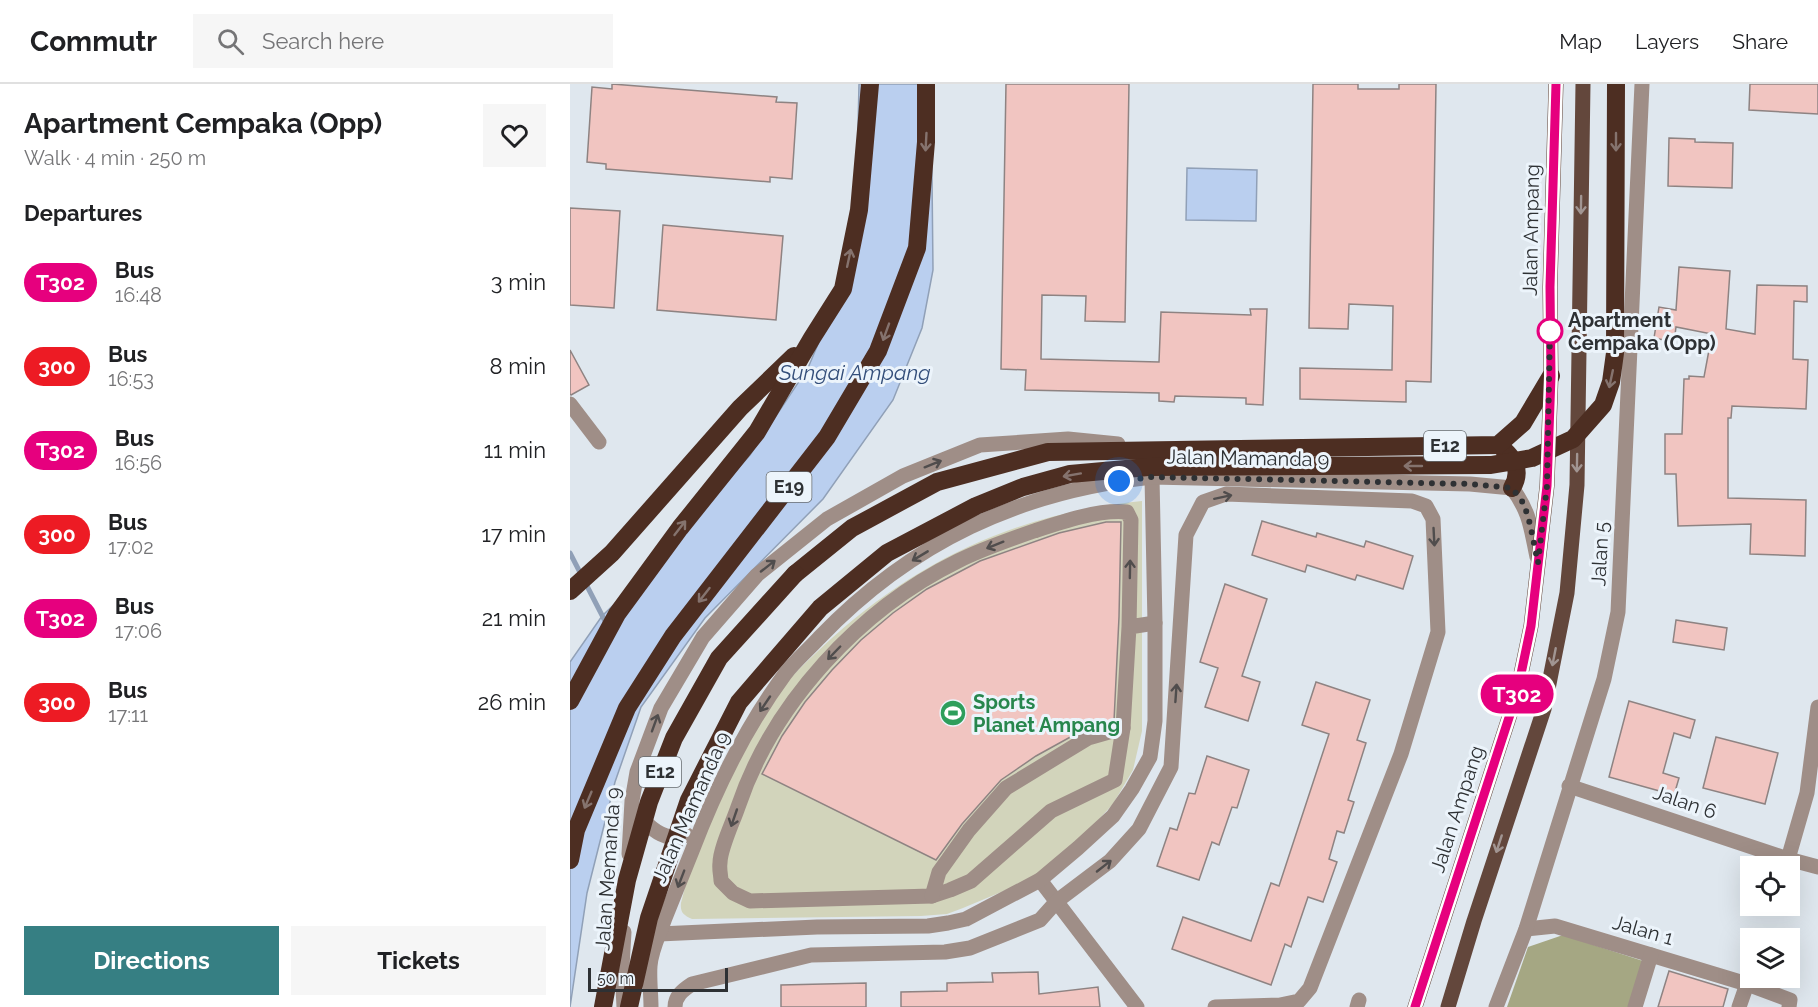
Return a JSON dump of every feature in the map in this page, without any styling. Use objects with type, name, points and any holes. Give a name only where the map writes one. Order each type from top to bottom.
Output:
[{"type":"highway","points":[[570,672],[757,432],[843,289],[860,210],[870,84]]},
{"type":"highway","name":"E19","points":[[570,860],[576,830],[627,708],[673,636],[827,437],[879,351],[916,248],[926,142],[926,84]]},
{"type":"highway","name":"E12","points":[[629,1007],[648,918],[689,800],[739,702],[820,608],[887,553],[976,506],[1023,488],[1070,474],[1148,467],[1491,465],[1532,458],[1573,439],[1603,405],[1611,382],[1616,353],[1616,84]]},
{"type":"highway","points":[[570,591],[612,553],[740,408],[812,338]]},
{"type":"highway","points":[[1512,488],[1517,480],[1517,471],[1512,458],[1498,445],[1523,423],[1551,376]]},
{"type":"highway","name":"E12","points":[[603,1007],[627,880],[649,802],[674,738],[719,658],[795,574],[852,528],[937,482],[1048,452],[1498,445]]},
{"type":"highway","points":[[570,701],[617,614]]},
{"type":"main road","name":"Jalan Ampang","points":[[1415,1007],[1517,693],[1531,626],[1547,486],[1556,84]]},
{"type":"main road","points":[[1448,1007],[1544,709],[1567,593],[1576,485],[1583,84]]},
{"type":"street","name":"Jalan 5","points":[[1496,1007],[1526,929],[1604,679],[1618,612],[1642,84]]},
{"type":"street","points":[[570,404],[599,442]]},
{"type":"street","name":"Jalan Memanda 9","points":[[624,1007],[622,967],[632,801],[637,772],[661,708],[704,637],[757,575],[828,519],[903,476],[980,445],[1068,439],[1172,450]]},
{"type":"street","points":[[622,967],[633,949],[659,934],[817,927],[928,926],[966,919],[1040,880],[1078,849],[1113,816],[1150,757],[1155,721],[1142,625],[1131,520],[1127,512],[1084,516],[999,543],[937,573],[866,623],[834,653],[804,687],[776,728],[746,782],[720,862],[721,881],[733,893],[750,901],[932,896],[971,880],[1050,811],[1115,780],[1142,625],[1152,477]]},
{"type":"street","name":"Jalan Mamanda 9","points":[[659,934],[700,828],[740,742],[786,673],[846,610],[910,561],[965,529],[996,514],[1044,498],[1119,481],[1152,477],[1470,484],[1512,488]]},
{"type":"street","points":[[1512,488],[1524,504],[1538,563]]},
{"type":"street","points":[[675,1007],[681,991],[692,984],[811,955],[945,952],[970,948],[1040,920],[1057,901],[1110,861],[1138,829],[1171,767],[1186,535],[1203,502],[1226,494],[1412,501],[1426,506],[1433,519],[1438,632],[1401,754],[1310,987],[1299,1001],[1280,1005],[1215,1007]]},
{"type":"street","points":[[1789,856],[1807,793],[1818,707]]},
{"type":"street","points":[[932,896],[939,872],[969,830],[1006,788],[1088,738],[1124,728]]},
{"type":"street","name":"Jalan 6","points":[[1569,786],[1779,856]]},
{"type":"street","points":[[632,801],[637,813],[646,824],[664,837],[683,837],[700,828]]},
{"type":"street","name":"Jalan 6","points":[[1800,862],[1818,867]]},
{"type":"street","points":[[1040,880],[1137,1007]]},
{"type":"street","points":[[815,899],[817,927]]},
{"type":"street","name":"Jalan 1","points":[[1526,929],[1555,926],[1740,982]]},
{"type":"street","points":[[651,1007],[650,964],[659,934]]},
{"type":"street","points":[[1635,1007],[1651,955]]},
{"type":"street","points":[[1739,1007],[1746,988]]},
{"type":"street","name":"Jalan 1","points":[[1758,988],[1790,1000],[1789,1007]]},
{"type":"green space","name":"Sports Planet Ampang","points":[[1142,501],[1142,731],[1133,770],[1113,804],[1087,832],[1043,871],[1018,885],[947,914],[692,919],[683,913],[681,903],[694,857],[705,823],[718,797],[766,710],[780,690],[832,638],[866,609],[902,584],[938,562],[975,544],[1014,528],[1055,516]]},
{"type":"green space","points":[[1563,935],[1643,961],[1628,1007],[1507,1007],[1528,947]]},
{"type":"water","name":"Sungai Ampang","points":[[859,84],[931,84],[933,270],[922,328],[893,400],[823,499],[705,618],[641,707],[615,782],[587,893],[570,1007],[570,662],[602,616],[625,594],[750,455],[808,368],[841,289],[856,215]]},
{"type":"water","points":[[1187,168],[1257,170],[1256,221],[1186,220]]},
{"type":"building","points":[[612,84],[777,97],[776,102],[797,103],[792,179],[770,177],[770,182],[606,169],[606,164],[587,162],[592,87],[612,89]]},
{"type":"building","points":[[1006,84],[1129,84],[1125,322],[1085,321],[1086,296],[1042,295],[1041,359],[1159,362],[1161,312],[1251,315],[1250,309],[1267,309],[1263,405],[1246,404],[1246,398],[1175,396],[1174,402],[1159,401],[1159,393],[1025,390],[1026,370],[1001,369]]},
{"type":"building","points":[[1313,84],[1358,84],[1358,89],[1399,89],[1399,84],[1436,84],[1431,382],[1406,381],[1406,402],[1300,399],[1300,368],[1392,370],[1393,306],[1349,304],[1348,329],[1309,328]]},
{"type":"building","points":[[1750,84],[1818,84],[1818,114],[1749,110]]},
{"type":"building","points":[[1669,138],[1695,139],[1695,142],[1733,143],[1732,188],[1668,186]]},
{"type":"building","points":[[570,208],[620,211],[614,308],[570,305]]},
{"type":"building","points":[[663,225],[783,236],[776,320],[657,310]]},
{"type":"building","points":[[1679,267],[1730,271],[1726,329],[1755,334],[1757,285],[1807,286],[1807,302],[1794,301],[1793,359],[1808,360],[1806,409],[1732,406],[1731,418],[1728,418],[1728,498],[1806,500],[1805,556],[1750,554],[1751,524],[1678,526],[1676,474],[1665,474],[1665,434],[1682,434],[1684,379],[1689,379],[1689,376],[1704,377],[1712,334],[1676,327],[1674,342],[1654,338],[1659,307],[1676,310]]},
{"type":"building","points":[[570,350],[589,385],[571,395],[570,394]]},
{"type":"building","points":[[1262,521],[1316,537],[1317,533],[1364,547],[1366,541],[1413,556],[1403,589],[1357,575],[1355,580],[1307,565],[1305,572],[1252,555]]},
{"type":"building","points":[[1106,522],[1121,522],[1114,721],[1083,730],[1036,756],[1001,780],[962,824],[936,860],[762,774],[782,736],[805,702],[861,640],[893,613],[927,589],[980,561],[1059,533]]},
{"type":"building","points":[[1225,584],[1267,599],[1242,676],[1260,682],[1248,721],[1205,707],[1218,668],[1200,662]]},
{"type":"building","points":[[1676,620],[1727,628],[1724,650],[1673,642]]},
{"type":"building","points":[[1316,682],[1370,700],[1357,740],[1366,743],[1348,800],[1354,802],[1344,833],[1337,831],[1329,859],[1337,862],[1323,902],[1308,897],[1291,947],[1285,944],[1271,985],[1172,949],[1183,917],[1251,941],[1271,883],[1279,886],[1329,734],[1302,725]]},
{"type":"building","points":[[1629,701],[1695,720],[1690,738],[1674,733],[1663,773],[1679,778],[1674,795],[1609,777]]},
{"type":"building","points":[[1716,737],[1778,753],[1765,804],[1703,788]]},
{"type":"building","points":[[1207,756],[1249,770],[1237,808],[1232,807],[1219,845],[1212,842],[1199,880],[1157,866],[1170,828],[1177,830],[1189,793],[1195,794]]},
{"type":"building","points":[[1669,971],[1728,989],[1723,1007],[1658,1007]]},
{"type":"building","points":[[1038,972],[1039,994],[1098,987],[1100,1007],[901,1007],[901,992],[947,991],[947,983],[993,982],[992,973]]},
{"type":"building","points":[[866,983],[866,1007],[781,1007],[781,985]]},
{"type":"waterway","points":[[570,553],[605,621]]},
{"type":"bus line","name":"T302","points":[[1415,1007],[1517,693],[1531,626],[1547,486],[1556,84]]},
{"type":"place","name":"Apartment Cempaka (Opp)","points":[[1550,331]]},
{"type":"place","name":"Sports Planet Ampang","points":[[953,713]]},
{"type":"route","points":[[1119,481],[1152,477],[1470,484],[1512,488],[1524,504],[1538,563],[1547,486],[1551,376],[1550,331]]}]
